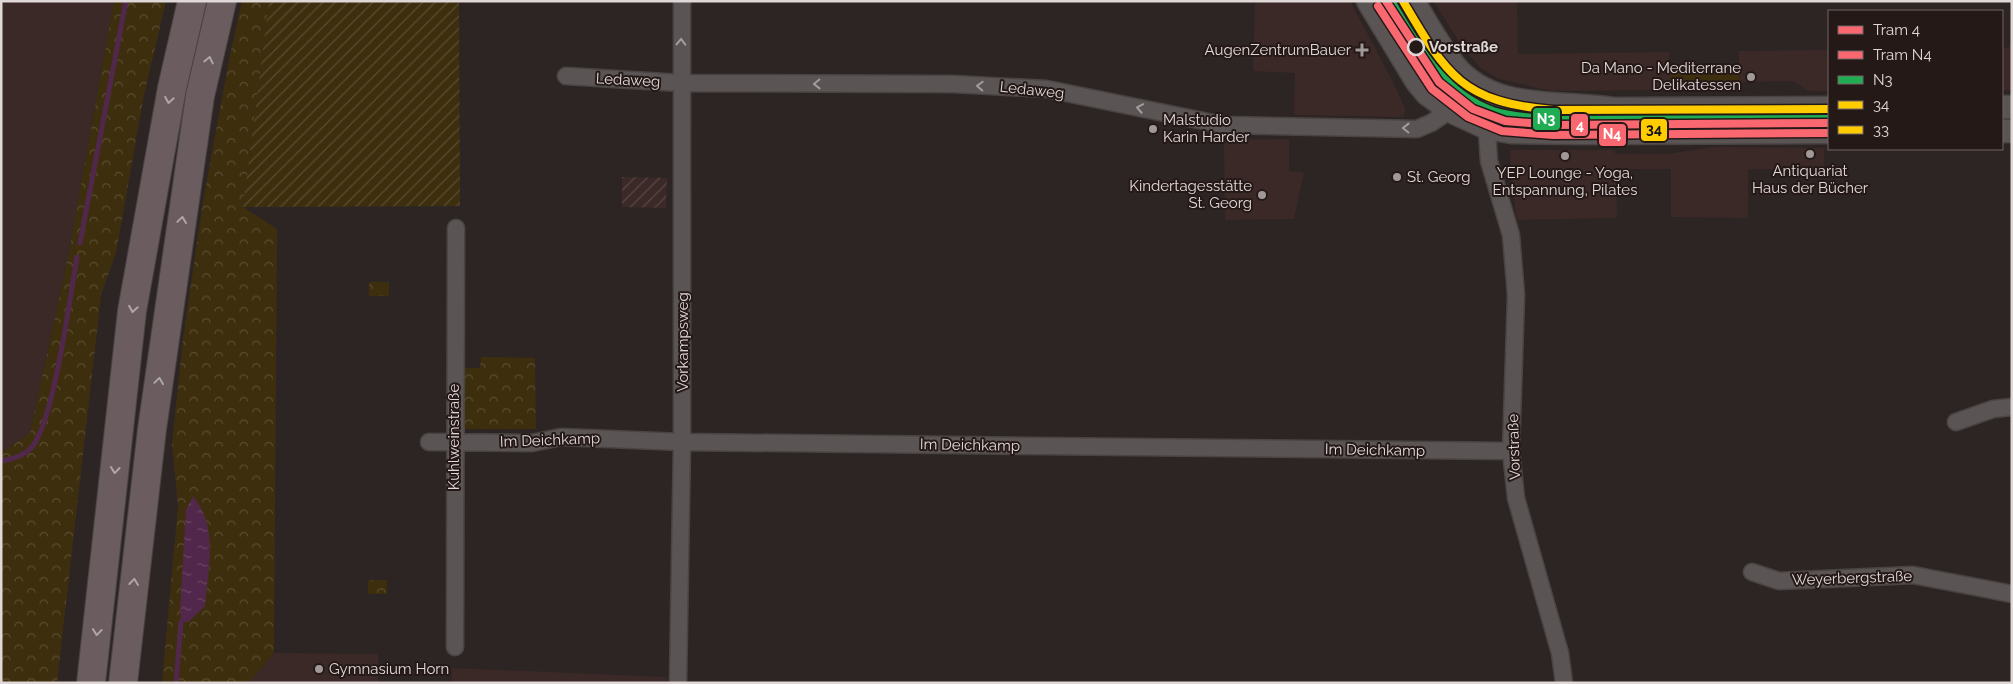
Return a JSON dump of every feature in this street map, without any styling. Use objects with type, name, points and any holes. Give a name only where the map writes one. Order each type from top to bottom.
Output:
[{"type":"highway","points":[[91,683],[132,311],[172,88],[192,1]]},
{"type":"highway","points":[[123,683],[152,429],[194,135],[200,96],[222,1]]},
{"type":"main road","points":[[1368,1],[1417,82],[1427,94],[1450,111],[1487,128],[1511,132],[1582,133],[1828,132]]},
{"type":"main road","points":[[1413,1],[1456,66],[1484,88],[1498,95],[1527,102],[1587,105],[1614,109],[1828,108]]},
{"type":"street","name":"Vorkampsweg","points":[[678,683],[682,442],[682,1]]},
{"type":"street","name":"Ledaweg","points":[[566,76],[681,83],[952,84],[1047,89],[1223,125],[1417,129],[1431,124],[1484,88]]},
{"type":"street","name":"Vorstraße","points":[[1484,88],[1489,161],[1511,235],[1516,295],[1511,451],[1516,498],[1560,653],[1564,683]]},
{"type":"street","name":"Kuhlweinstraße","points":[[455,647],[456,228]]},
{"type":"street","points":[[1956,422],[1993,409],[2012,407]]},
{"type":"street","name":"Im Deichkamp","points":[[429,442],[532,443],[561,437],[682,442],[1511,451]]},
{"type":"street","name":"Weyerbergstraße","points":[[1752,572],[1779,581],[1914,575],[2012,594]]},
{"type":"shaded area","points":[[1,1],[114,1],[68,257],[30,433],[6,450],[1,450]]},
{"type":"shaded area","points":[[1255,1],[1350,1],[1392,80],[1405,108],[1404,117],[1294,115],[1295,73],[1253,71]]},
{"type":"shaded area","points":[[1433,1],[1517,1],[1518,54],[1669,52],[1670,90],[1552,91],[1499,79],[1481,68],[1466,52]]},
{"type":"shaded area","points":[[2012,44],[2012,90],[2003,91],[2003,48],[2008,48]]},
{"type":"shaded area","points":[[1828,50],[1828,91],[1808,91],[1793,81],[1739,82],[1739,51]]},
{"type":"shaded area","name":"Kindertagesstätte St. Georg","points":[[1289,139],[1289,171],[1304,172],[1294,219],[1225,220],[1224,140]]},
{"type":"shaded area","points":[[1712,147],[1824,148],[1824,169],[1748,169],[1748,218],[1671,217],[1671,169],[1616,169],[1617,218],[1517,220],[1511,176],[1510,150],[1615,150],[1615,154],[1668,154]]},
{"type":"shaded area","points":[[622,177],[667,178],[666,208],[622,207]]},
{"type":"shaded area","name":"Gymnasium Horn","points":[[274,653],[378,654],[378,683],[248,683]]},
{"type":"shaded area","name":"Gymnasium Horn","points":[[452,668],[667,677],[666,683],[452,683]]},
{"type":"green space","points":[[114,1],[166,1],[144,95],[116,253],[101,295],[57,683],[1,683],[1,450],[6,450],[30,433],[68,257]]},
{"type":"green space","points":[[242,1],[269,1],[243,207],[277,229],[274,653],[248,683],[162,683],[178,506],[172,444],[183,339],[204,196]]},
{"type":"green space","points":[[269,1],[459,1],[460,206],[243,207]]},
{"type":"green space","points":[[1739,66],[1739,82],[1670,82],[1670,68]]},
{"type":"green space","points":[[369,282],[389,282],[389,296],[369,296]]},
{"type":"green space","points":[[481,357],[535,358],[536,429],[461,429],[462,368],[480,368]]},
{"type":"green space","points":[[368,580],[387,580],[387,594],[368,594]]},
{"type":"water","points":[[193,496],[201,508],[209,535],[208,577],[205,606],[188,622],[181,622],[180,610],[186,510]]},
{"type":"waterway","points":[[80,243],[126,1]]},
{"type":"waterway","points":[[1,461],[22,455],[32,447],[40,433],[54,386],[77,257]]},
{"type":"waterway","points":[[176,683],[181,622]]},
{"type":"tram line","name":"4","points":[[1386,1],[1439,82],[1473,109],[1505,121],[1553,125],[1828,123]]},
{"type":"tram line","name":"N4","points":[[1378,6],[1432,89],[1468,117],[1502,131],[1553,135],[1828,133]]},
{"type":"transit line","name":"N3","points":[[1391,1],[1421,50],[1445,80],[1475,103],[1500,113],[1553,120],[1828,119]]},
{"type":"transit line","name":"33","points":[[1403,1],[1432,49],[1460,81],[1477,92],[1497,100],[1522,106],[1553,110],[1828,109]]},
{"type":"transit line","name":"34","points":[[1382,6],[1415,59],[1431,80],[1448,96],[1467,109],[1490,119],[1518,126],[1553,130],[1828,129]]},
{"type":"place","name":"Vorstraße","points":[[1416,47]]},
{"type":"place","name":"AugenZentrumBauer","points":[[1362,50]]},
{"type":"place","name":"Da Mano - Mediterrane Delikatessen","points":[[1751,77]]},
{"type":"place","name":"Malstudio Karin Harder","points":[[1153,129]]},
{"type":"place","name":"Antiquariat Haus der Bücher","points":[[1810,154]]},
{"type":"place","name":"YEP Lounge - Yoga, Entspannung, Pilates","points":[[1565,156]]},
{"type":"place","name":"St. Georg","points":[[1397,177]]},
{"type":"place","name":"Kindertagesstätte St. Georg","points":[[1262,195]]},
{"type":"place","name":"Gymnasium Horn","points":[[319,669]]}]
